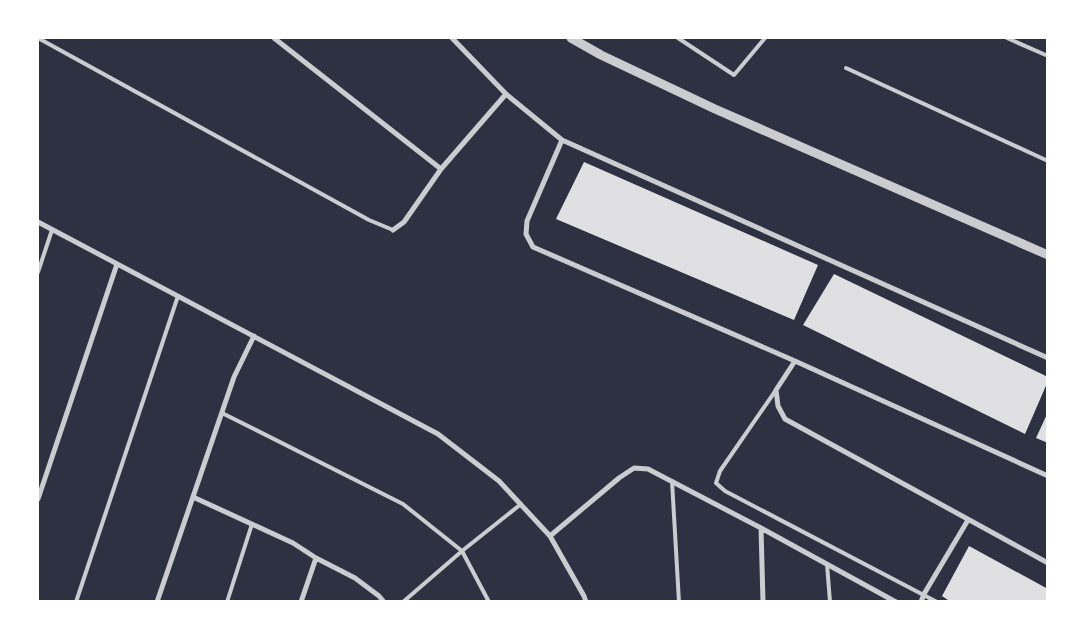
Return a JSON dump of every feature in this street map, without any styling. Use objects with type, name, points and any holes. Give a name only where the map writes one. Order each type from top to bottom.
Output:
[{"type":"street","points":[[274,38],[441,169]]},
{"type":"street","points":[[452,38],[506,94],[562,140],[1048,358]]},
{"type":"street","points":[[571,38],[602,55],[715,108],[1048,255]]},
{"type":"street","points":[[393,230],[404,222],[441,169],[506,94]]},
{"type":"street","points":[[562,140],[527,221],[526,234],[533,247],[795,361],[1048,476]]},
{"type":"street","points":[[38,222],[438,434],[499,480],[550,536],[586,602]]},
{"type":"street","points":[[38,499],[117,264]]},
{"type":"street","points":[[157,602],[234,377],[254,336]]},
{"type":"street","points":[[795,361],[776,390],[778,406],[785,419],[1048,563]]},
{"type":"street","points":[[550,536],[619,478],[634,468],[648,469],[672,480],[896,602]]},
{"type":"street","points":[[193,497],[293,542],[316,558],[355,578],[384,602]]},
{"type":"street","points":[[921,602],[968,520]]},
{"type":"street","points":[[761,528],[763,602]]},
{"type":"street","points":[[300,602],[316,558]]},
{"type":"lane","points":[[38,38],[369,220],[393,230]]},
{"type":"lane","points":[[678,38],[734,75],[765,38]]},
{"type":"lane","points":[[1007,38],[1048,56]]},
{"type":"lane","points":[[846,68],[1048,160]]},
{"type":"lane","points":[[38,272],[52,230]]},
{"type":"lane","points":[[76,602],[178,296]]},
{"type":"lane","points":[[776,390],[720,471],[716,483],[725,491],[938,602]]},
{"type":"lane","points":[[222,413],[402,504],[462,551],[489,602]]},
{"type":"lane","points":[[672,480],[679,602]]},
{"type":"lane","points":[[403,602],[462,551],[521,504]]},
{"type":"lane","points":[[227,602],[252,524]]},
{"type":"lane","points":[[828,564],[830,602]]},
{"type":"building","points":[[584,162],[818,265],[794,320],[556,219]]},
{"type":"building","points":[[834,274],[1048,377],[1025,434],[803,325]]},
{"type":"building","points":[[1048,412],[1048,443],[1036,438]]},
{"type":"building","points":[[969,546],[1048,589],[1048,602],[951,602],[942,596]]}]
